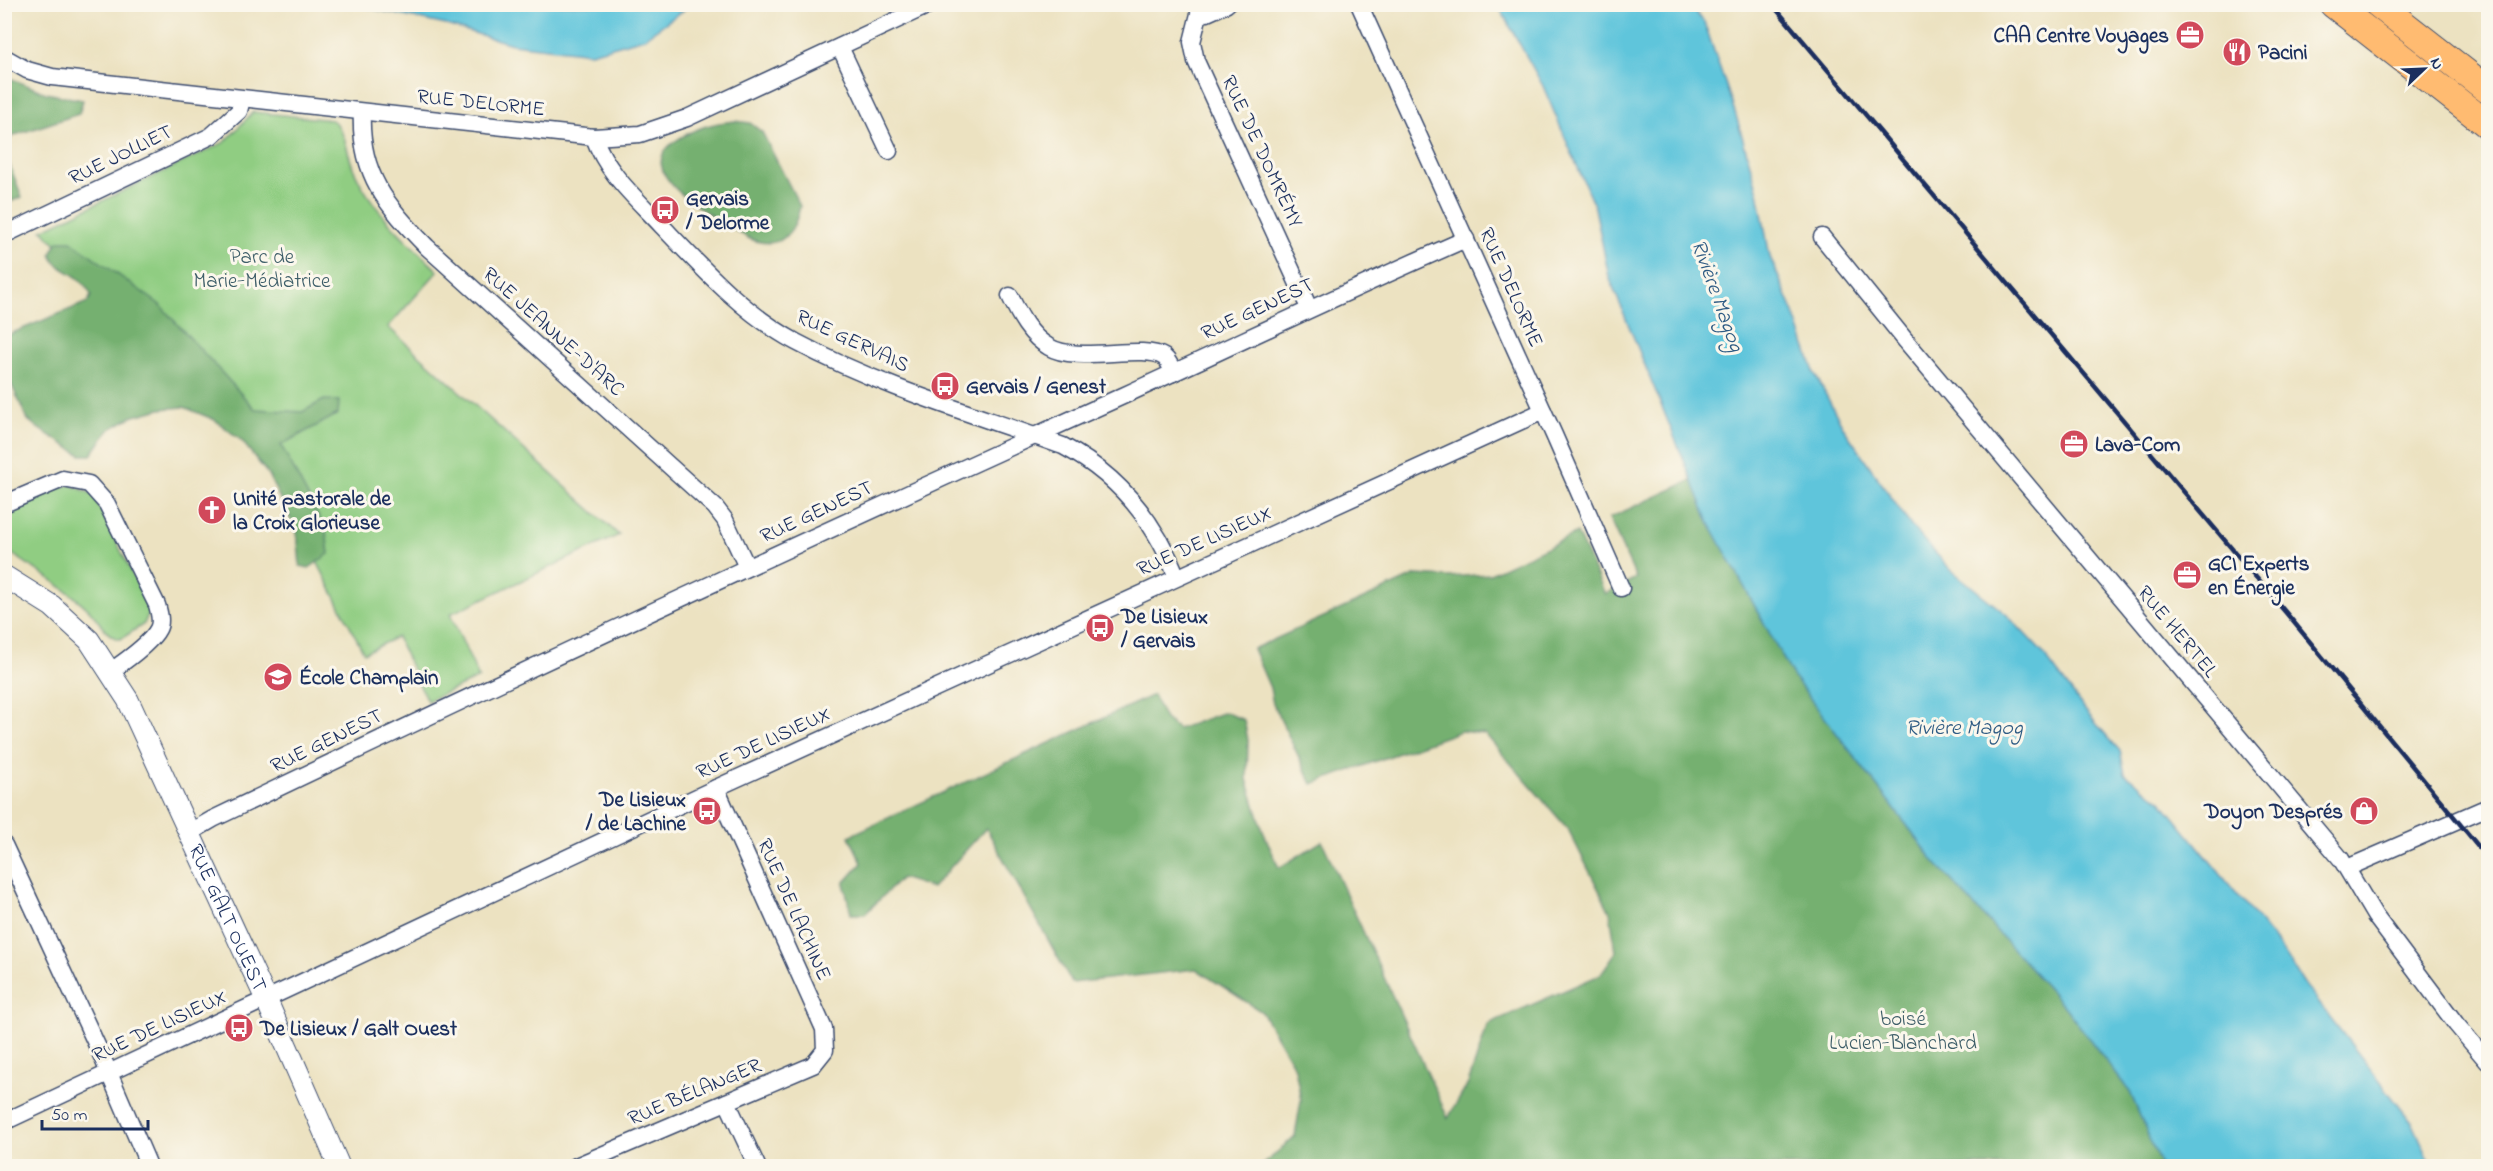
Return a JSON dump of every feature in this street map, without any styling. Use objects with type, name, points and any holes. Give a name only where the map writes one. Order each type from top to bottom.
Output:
[{"type":"main road","points":[[2333,4],[2488,125]]},
{"type":"main road","points":[[2378,4],[2488,90]]},
{"type":"street","name":"RUE DELORME","points":[[4,57],[27,70],[52,77],[594,137],[621,137],[660,128],[931,4]]},
{"type":"street","points":[[1197,7],[1207,13],[1227,4]]},
{"type":"street","name":"RUE DELORME","points":[[1359,4],[1621,588]]},
{"type":"street","name":"RUE DE DOMRÉMY","points":[[1197,7],[1192,42],[1196,61],[1309,308]]},
{"type":"street","points":[[840,47],[889,151]]},
{"type":"street","name":"RUE JOLLIET","points":[[4,235],[211,136],[239,111],[242,99]]},
{"type":"street","name":"RUE JEANNE-D'ARC","points":[[362,112],[363,149],[369,168],[377,188],[395,214],[428,247],[715,507],[725,520],[747,567]]},
{"type":"street","name":"RUE GERVAIS","points":[[594,137],[600,155],[613,175],[708,275],[762,319],[795,342],[856,370],[1063,446],[1084,457],[1124,490],[1143,512],[1177,577]]},
{"type":"street","name":"RUE HERTEL","points":[[1822,237],[2347,868],[2375,915],[2488,1062]]},
{"type":"street","name":"RUE GENEST","points":[[189,833],[213,819],[394,732],[747,567],[1173,373],[1309,308],[1466,239]]},
{"type":"street","points":[[1010,296],[1020,317],[1050,348],[1065,354],[1154,353],[1168,362],[1173,373]]},
{"type":"street","name":"RUE DE LISIEUX","points":[[4,1122],[717,788],[1543,411]]},
{"type":"street","points":[[4,504],[63,479],[89,484],[107,504],[157,605],[160,618],[158,629],[148,640],[111,671]]},
{"type":"street","name":"RUE GALT OUEST","points":[[4,576],[52,606],[89,640],[128,700],[266,999],[339,1167]]},
{"type":"street","name":"RUE DE LACHINE","points":[[717,788],[824,1029],[825,1050]]},
{"type":"street","points":[[2347,868],[2488,807]]},
{"type":"street","points":[[4,845],[149,1167]]},
{"type":"street","name":"RUE BÉLANGER","points":[[576,1167],[813,1065],[825,1050]]},
{"type":"street","points":[[727,1102],[757,1167]]},
{"type":"green space","points":[[12,79],[46,93],[83,100],[79,114],[12,136],[5,146],[5,86]]},
{"type":"green space","name":"Parc de Marie-Médiatrice","points":[[253,112],[332,120],[337,124],[354,170],[370,199],[402,236],[438,271],[388,327],[619,535],[450,614],[479,678],[427,701],[397,637],[364,653],[256,443],[42,230],[225,142]]},
{"type":"green space","points":[[735,121],[750,123],[762,132],[800,206],[794,226],[783,239],[776,242],[759,242],[748,238],[701,209],[670,183],[662,169],[663,155],[674,142],[703,127]]},
{"type":"green space","points":[[5,153],[22,197],[4,204]]},
{"type":"green space","points":[[58,241],[71,241],[159,304],[255,409],[302,412],[324,400],[339,401],[338,414],[281,445],[326,531],[329,554],[309,568],[300,566],[297,532],[267,473],[242,441],[215,420],[184,407],[160,409],[131,417],[109,430],[91,455],[81,455],[28,420],[5,371],[5,336],[88,302],[91,295],[79,279],[54,260],[51,254]]},
{"type":"green space","name":"boisé Lucien-Blanchard","points":[[1692,480],[1709,522],[1793,676],[1935,862],[2065,1007],[2130,1092],[2161,1166],[1262,1166],[1295,1136],[1301,1100],[1295,1068],[1262,1012],[1196,969],[1072,983],[986,828],[932,888],[901,878],[865,914],[851,914],[844,883],[862,863],[849,836],[1153,695],[1165,719],[1178,729],[1225,712],[1244,720],[1248,740],[1247,779],[1263,831],[1279,868],[1322,841],[1448,1118],[1468,1084],[1488,1024],[1600,975],[1616,952],[1610,912],[1568,829],[1485,734],[1461,731],[1312,784],[1273,704],[1270,688],[1253,649],[1416,575],[1449,577],[1490,574],[1577,533],[1605,594],[1636,578],[1609,518]]},
{"type":"green space","points":[[71,485],[93,494],[150,610],[144,624],[121,639],[111,636],[88,609],[68,592],[5,549],[5,512],[55,488]]},
{"type":"water","points":[[354,5],[691,5],[644,38],[591,53],[512,44],[446,25]]},
{"type":"water","name":"Rivière Magog","points":[[1498,5],[1689,5],[1704,22],[1735,112],[1758,192],[1770,257],[1794,313],[1814,372],[1844,429],[1911,526],[1950,569],[2007,615],[2042,652],[2088,714],[2120,751],[2125,774],[2161,801],[2281,948],[2305,985],[2413,1124],[2432,1166],[2161,1166],[2130,1092],[2065,1007],[1935,862],[1793,676],[1709,522],[1609,277],[1595,208],[1543,86]]},
{"type":"railway","points":[[1772,4],[2287,614],[2488,858]]},
{"type":"place","name":"CAA Centre Voyages","points":[[2190,35]]},
{"type":"place","name":"Pacini","points":[[2237,52]]},
{"type":"place","name":"Gervais / Delorme","points":[[665,210]]},
{"type":"place","name":"Gervais / Genest","points":[[945,386]]},
{"type":"place","name":"Lava-Com","points":[[2074,444]]},
{"type":"place","name":"Unité pastorale de la Croix Glorieuse","points":[[212,510]]},
{"type":"place","name":"GCI Experts en Énergie","points":[[2187,575]]},
{"type":"place","name":"De Lisieux / Gervais","points":[[1100,628]]},
{"type":"place","name":"École Champlain","points":[[278,677]]},
{"type":"place","name":"De Lisieux / de Lachine","points":[[707,811]]},
{"type":"place","name":"Doyon Després","points":[[2364,811]]},
{"type":"place","name":"De Lisieux / Galt Ouest","points":[[239,1028]]}]
